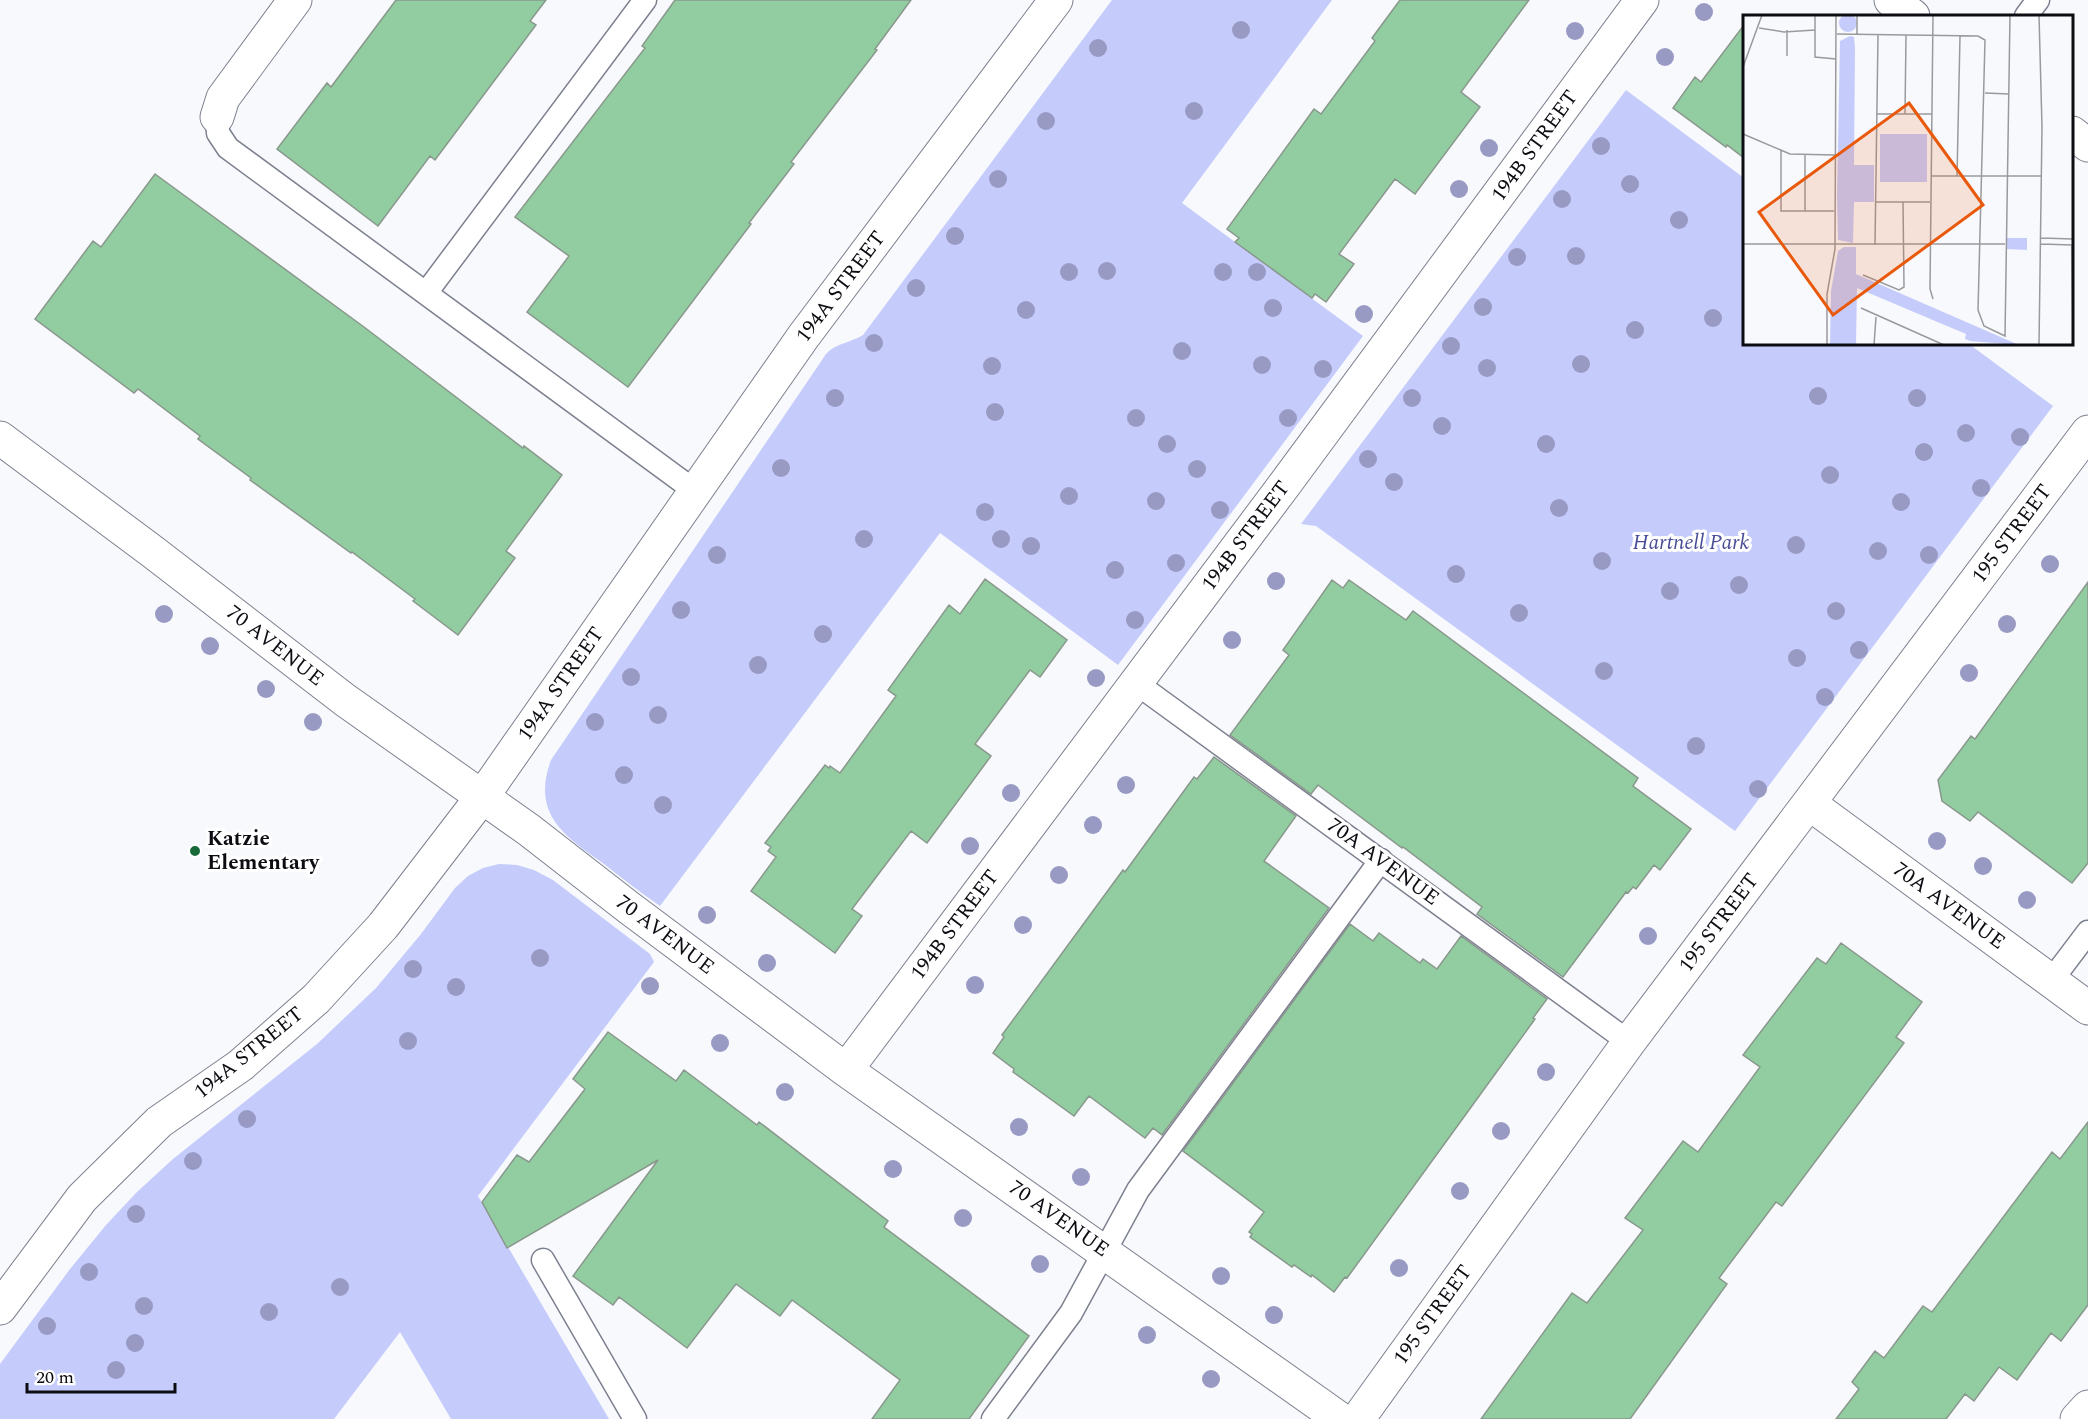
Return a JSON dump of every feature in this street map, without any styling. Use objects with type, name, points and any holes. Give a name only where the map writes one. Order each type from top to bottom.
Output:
[{"type":"street","points":[[217,117],[223,98],[295,0]]},
{"type":"street","name":"194A STREET","points":[[0,1308],[89,1190],[159,1122],[241,1065],[316,999],[383,926],[482,797],[802,337],[1056,0]]},
{"type":"street","name":"194B STREET","points":[[846,1070],[1642,0]]},
{"type":"street","points":[[1891,0],[1912,15]]},
{"type":"street","points":[[2073,134],[2088,146]]},
{"type":"street","name":"195 STREET","points":[[1358,1419],[1629,1042],[2088,432]]},
{"type":"street","name":"70 AVENUE","points":[[0,438],[345,700],[529,830],[846,1070],[1340,1419]]},
{"type":"street","name":"70A AVENUE","points":[[1810,804],[2088,1008]]},
{"type":"street","points":[[2077,1419],[2088,1407]]},
{"type":"lane","points":[[426,293],[645,0]]},
{"type":"lane","points":[[2027,15],[2038,0]]},
{"type":"lane","points":[[217,117],[218,133],[228,148],[695,491]]},
{"type":"lane","name":"70A AVENUE","points":[[1136,683],[1629,1042]]},
{"type":"lane","points":[[993,1419],[1071,1314],[1138,1190],[1382,860]]},
{"type":"lane","points":[[2051,981],[2088,932]]},
{"type":"lane","points":[[543,1260],[635,1419]]},
{"type":"green space","points":[[1112,0],[1332,0],[1182,203],[1363,336],[1118,665],[940,533],[660,906],[576,844],[555,822],[548,809],[545,795],[551,760],[826,354],[863,335]]},
{"type":"green space","name":"Hartnell Park","points":[[1626,90],[1743,177],[1743,345],[1970,345],[2053,406],[1735,831],[1316,526],[1301,524]]},
{"type":"green space","points":[[499,864],[517,865],[534,870],[553,880],[650,954],[654,962],[478,1196],[609,1419],[451,1419],[400,1332],[334,1419],[0,1419],[0,1364],[70,1269],[106,1225],[173,1159],[317,1044],[376,988],[421,934],[455,888],[468,876],[483,868]]},
{"type":"building","points":[[396,0],[546,0],[530,21],[536,25],[435,160],[430,156],[378,226],[277,149],[327,83],[331,87]]},
{"type":"building","points":[[675,0],[911,0],[875,49],[877,50],[791,162],[794,164],[749,223],[751,224],[628,387],[527,312],[569,256],[515,217],[645,48],[642,46]]},
{"type":"building","points":[[1400,0],[1529,0],[1461,92],[1480,107],[1415,194],[1395,179],[1339,254],[1354,264],[1326,302],[1315,294],[1312,298],[1235,242],[1239,238],[1227,229],[1314,109],[1321,114],[1375,41],[1372,38]]},
{"type":"building","points":[[1743,26],[1743,157],[1673,108],[1695,77],[1701,82]]},
{"type":"building","points":[[155,174],[562,475],[506,551],[515,558],[458,635],[413,601],[415,599],[352,552],[250,480],[251,478],[198,439],[200,436],[138,389],[134,393],[35,319],[93,241],[101,247]]},
{"type":"building","points":[[985,579],[1067,640],[1040,677],[1030,670],[975,744],[991,756],[927,843],[911,831],[852,909],[862,916],[835,953],[751,891],[776,857],[768,851],[771,847],[765,843],[825,765],[840,773],[896,696],[888,690],[949,605],[960,614]]},
{"type":"building","points":[[1332,580],[1343,588],[1349,580],[1406,620],[1413,611],[1638,778],[1633,786],[1691,829],[1660,870],[1654,865],[1636,889],[1633,887],[1628,893],[1626,892],[1563,977],[1477,914],[1482,907],[1318,785],[1311,794],[1230,735],[1289,655],[1283,650]]},
{"type":"building","points":[[2088,582],[2088,863],[2072,883],[1978,812],[1970,821],[1942,801],[1938,780],[1971,736],[1975,739]]},
{"type":"building","points":[[1214,757],[1296,816],[1264,861],[1329,908],[1162,1135],[1153,1128],[1145,1138],[1089,1096],[1074,1116],[1013,1072],[1014,1069],[993,1053],[1004,1037],[1002,1035],[1123,870],[1125,872],[1194,777],[1197,779]]},
{"type":"building","points":[[1350,924],[1373,941],[1379,933],[1420,963],[1423,959],[1437,969],[1461,936],[1547,999],[1533,1018],[1535,1019],[1347,1278],[1345,1277],[1334,1292],[1312,1275],[1311,1277],[1294,1265],[1292,1267],[1250,1237],[1252,1234],[1249,1232],[1264,1212],[1183,1151]]},
{"type":"building","points":[[1841,943],[1922,1002],[1896,1037],[1904,1043],[1782,1206],[1776,1202],[1719,1278],[1727,1284],[1630,1419],[1481,1419],[1572,1293],[1587,1303],[1643,1230],[1625,1218],[1683,1141],[1698,1152],[1760,1067],[1743,1055],[1817,958],[1826,964]]},
{"type":"building","points":[[608,1032],[676,1081],[684,1070],[757,1125],[759,1122],[888,1221],[884,1227],[1029,1336],[969,1419],[872,1419],[900,1380],[792,1300],[780,1316],[736,1284],[687,1348],[619,1297],[613,1305],[573,1276],[658,1160],[507,1248],[482,1202],[517,1155],[529,1162],[585,1089],[573,1079]]},
{"type":"building","points":[[2088,1122],[2088,1305],[2061,1341],[2051,1333],[2017,1380],[1999,1367],[1974,1401],[1965,1394],[1946,1419],[1836,1419],[1859,1389],[1852,1382],[1875,1351],[1884,1358],[1923,1306],[1932,1312],[2052,1152],[2060,1159]]},
{"type":"place","name":"Katzie Elementary","points":[[195,851]]}]
